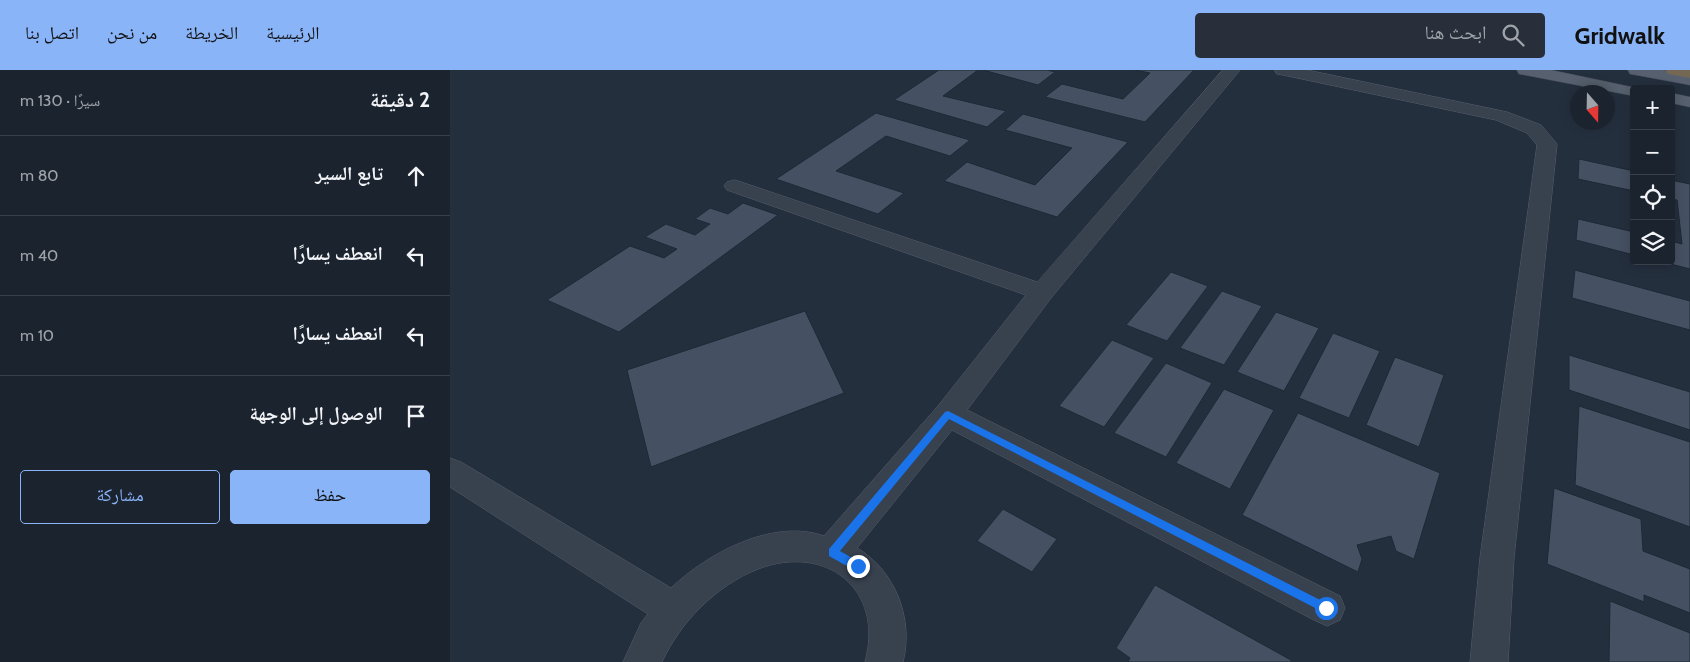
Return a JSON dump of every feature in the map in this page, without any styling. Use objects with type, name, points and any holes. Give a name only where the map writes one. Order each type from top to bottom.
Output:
[{"type":"highway","points":[[1674,70],[1690,73]]},
{"type":"main road","points":[[1525,70],[1630,90]]},
{"type":"main road","points":[[1636,70],[1690,80]]},
{"type":"main road","points":[[1675,99],[1690,102]]},
{"type":"lane","points":[[832,552],[948,414],[1042,292],[1232,70]]},
{"type":"lane","points":[[1283,70],[1501,116],[1534,129],[1547,144],[1497,558],[1488,662]]},
{"type":"lane","points":[[734,186],[1042,292]]},
{"type":"lane","points":[[948,414],[1326,608]]},
{"type":"lane","points":[[450,471],[673,609]]},
{"type":"lane","points":[[642,662],[648,646],[673,609],[702,581],[734,562],[769,550],[802,547],[832,552],[858,566],[877,589],[887,618],[887,653],[884,662]]},
{"type":"building","points":[[939,70],[978,70],[943,96],[1006,111],[987,127],[894,100]]},
{"type":"building","points":[[983,70],[1047,70],[1055,72],[1038,85]]},
{"type":"building","points":[[1135,70],[1194,70],[1145,122],[1045,97],[1062,84],[1123,99],[1150,73]]},
{"type":"building","points":[[876,113],[970,140],[950,156],[886,136],[836,171],[904,193],[878,214],[776,179]]},
{"type":"building","points":[[1023,114],[1128,142],[1057,217],[944,181],[967,162],[1035,185],[1072,148],[1005,130]]},
{"type":"building","points":[[1579,159],[1630,170],[1630,190],[1578,179]]},
{"type":"building","points":[[1675,181],[1690,184],[1690,269],[1674,265],[1675,242],[1682,244],[1677,200],[1675,200]]},
{"type":"building","points":[[743,203],[778,215],[619,332],[547,300],[630,246],[664,258],[677,249],[645,237],[666,224],[695,235],[710,224],[695,219],[710,208],[728,214]]},
{"type":"building","points":[[1578,219],[1630,231],[1630,254],[1576,240]]},
{"type":"building","points":[[1575,270],[1690,301],[1690,330],[1572,298]]},
{"type":"building","points":[[1171,272],[1208,286],[1167,341],[1126,325]]},
{"type":"building","points":[[1222,291],[1262,306],[1224,365],[1180,348]]},
{"type":"building","points":[[805,311],[844,393],[651,467],[627,370]]},
{"type":"building","points":[[1276,312],[1319,328],[1284,391],[1237,372]]},
{"type":"building","points":[[1333,333],[1380,351],[1349,418],[1299,398]]},
{"type":"building","points":[[1112,340],[1154,358],[1104,427],[1059,406]]},
{"type":"building","points":[[1569,355],[1690,392],[1690,430],[1569,390]]},
{"type":"building","points":[[1395,357],[1444,375],[1419,447],[1366,425]]},
{"type":"building","points":[[1166,363],[1212,383],[1166,457],[1114,433]]},
{"type":"building","points":[[1224,389],[1274,410],[1230,489],[1176,463]]},
{"type":"building","points":[[1579,406],[1690,442],[1690,527],[1575,485]]},
{"type":"building","points":[[1298,413],[1440,473],[1414,559],[1396,551],[1391,536],[1357,545],[1362,559],[1358,572],[1242,515]]},
{"type":"building","points":[[1554,488],[1641,519],[1643,551],[1690,569],[1690,613],[1644,595],[1644,602],[1547,564]]},
{"type":"building","points":[[1003,509],[1057,539],[1032,572],[977,541]]},
{"type":"building","points":[[1155,585],[1291,660],[1291,662],[1128,662],[1130,658],[1116,648]]},
{"type":"building","points":[[1610,601],[1690,633],[1690,662],[1609,662]]},
{"type":"route","points":[[858,566],[832,552],[948,414],[1326,608]]}]
